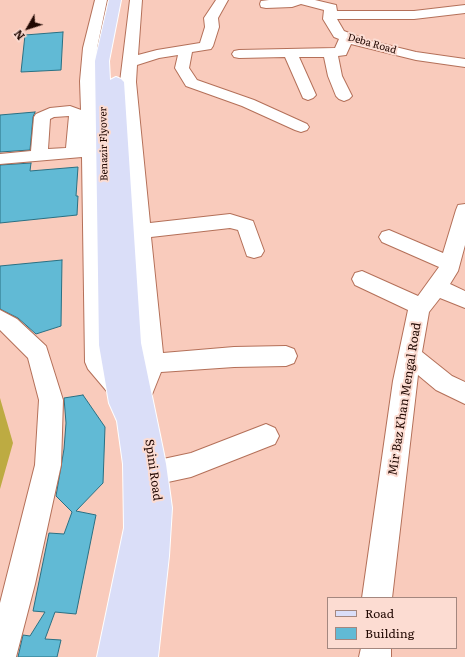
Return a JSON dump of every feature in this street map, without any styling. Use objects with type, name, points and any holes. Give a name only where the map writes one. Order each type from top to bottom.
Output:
[{"type":"main road","name":"Benazir Flyover","points":[[115,0],[102,61],[117,287]]},
{"type":"main road","name":"Benazir Flyover","points":[[117,287],[115,61],[126,0]]},
{"type":"main road","name":"Spini Road","points":[[114,657],[138,528],[136,464],[129,421],[121,403],[110,345],[117,287]]},
{"type":"main road","name":"Spini Road","points":[[117,287],[141,395],[154,473],[158,508],[155,556],[142,657]]},
{"type":"street","points":[[82,151],[90,48],[101,0]]},
{"type":"street","points":[[136,0],[128,82],[140,231],[153,363],[141,395]]},
{"type":"street","points":[[130,62],[157,54],[206,46],[212,27],[211,18],[222,0]]},
{"type":"street","points":[[266,4],[292,4],[300,0]]},
{"type":"street","name":"Deba Road","points":[[300,0],[331,8],[330,18],[342,35],[362,43],[416,56],[465,63]]},
{"type":"street","points":[[385,6],[400,2]]},
{"type":"street","points":[[330,16],[414,15],[465,9]]},
{"type":"street","points":[[293,60],[341,52],[342,35],[371,33]]},
{"type":"street","points":[[186,49],[182,68],[191,83],[248,103],[301,127]]},
{"type":"street","points":[[330,53],[335,76],[344,96]]},
{"type":"street","points":[[244,59],[311,62]]},
{"type":"street","points":[[293,60],[308,95]]},
{"type":"street","points":[[38,155],[42,117],[50,113],[70,111],[77,114],[82,151],[96,362],[118,388]]},
{"type":"street","points":[[0,159],[82,151]]},
{"type":"street","name":"Mir Baz Khan Mengal Road","points":[[378,597],[405,381],[419,310],[456,261],[465,211]]},
{"type":"street","points":[[140,231],[230,221],[246,226],[254,250]]},
{"type":"street","points":[[389,237],[456,261]]},
{"type":"street","points":[[362,279],[421,307]]},
{"type":"street","points":[[436,287],[465,300]]},
{"type":"street","points":[[0,319],[9,325],[38,354],[51,400],[48,465],[20,584],[0,657]]},
{"type":"street","points":[[410,355],[444,383],[465,394]]},
{"type":"street","points":[[153,363],[234,357],[286,356]]},
{"type":"street","points":[[154,473],[191,465],[266,436]]},
{"type":"shaded area","points":[[0,398],[13,443],[0,489]]},
{"type":"building","points":[[63,32],[61,70],[21,72],[25,35]]},
{"type":"building","points":[[35,112],[33,117],[30,150],[0,152],[0,115]]},
{"type":"building","points":[[31,163],[30,171],[78,167],[76,196],[78,196],[77,215],[0,223],[0,165]]},
{"type":"building","points":[[62,260],[61,326],[36,334],[18,318],[0,309],[0,266]]},
{"type":"building","points":[[83,395],[105,427],[103,483],[76,511],[96,515],[76,614],[55,612],[45,639],[61,640],[57,657],[18,657],[23,635],[30,636],[45,612],[33,611],[49,533],[64,534],[72,512],[56,496],[64,449],[66,423],[64,398]]}]
